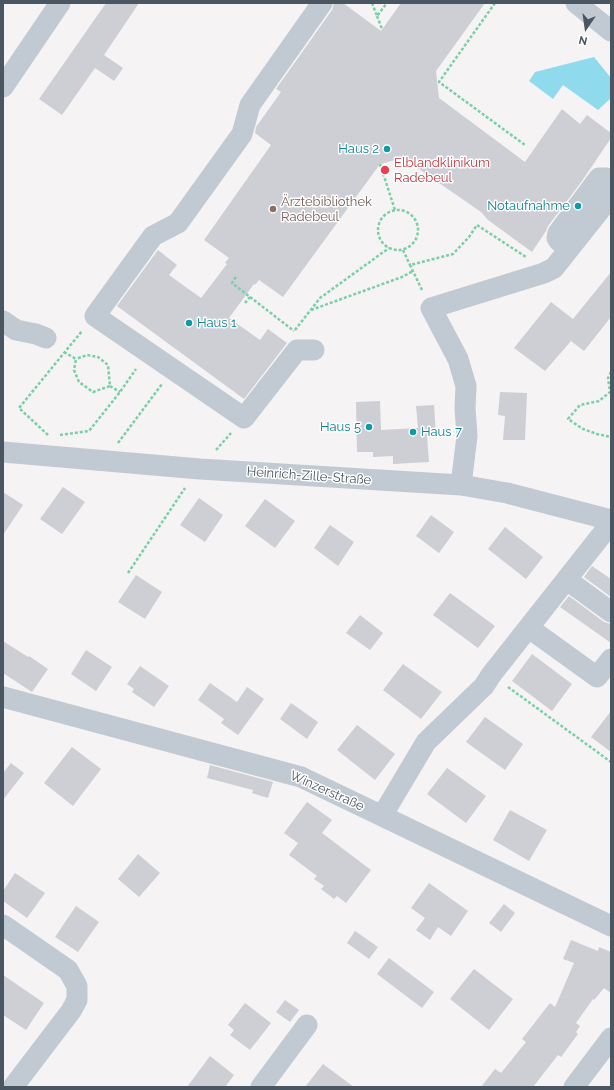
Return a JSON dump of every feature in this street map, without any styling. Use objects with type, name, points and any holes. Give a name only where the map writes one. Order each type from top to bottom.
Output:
[{"type":"street","points":[[3,87],[60,3]]},
{"type":"street","points":[[302,343],[244,418],[95,316],[153,236],[178,223],[242,134],[250,105],[322,3]]},
{"type":"street","points":[[576,3],[611,31]]},
{"type":"street","points":[[569,249],[559,241],[557,238],[558,234],[599,178],[611,179]]},
{"type":"street","points":[[456,485],[454,434],[465,408],[466,386],[458,359],[431,308],[554,268],[611,196]]},
{"type":"street","points":[[3,321],[16,330],[36,334],[46,338]]},
{"type":"street","name":"Heinrich-Zille-Straße","points":[[3,452],[194,468],[456,485],[507,493],[611,522]]},
{"type":"street","points":[[382,816],[426,742],[484,686],[491,675],[611,522]]},
{"type":"street","points":[[567,580],[611,612]]},
{"type":"street","points":[[529,628],[598,677],[611,659]]},
{"type":"street","name":"Winzerstraße","points":[[3,697],[301,777],[611,926]]},
{"type":"street","points":[[3,924],[68,970],[76,986],[77,1000],[71,1011],[13,1087]]},
{"type":"street","points":[[261,1087],[307,1025]]},
{"type":"street","points":[[574,1087],[611,1038]]},
{"type":"path","points":[[372,3],[382,29]]},
{"type":"path","points":[[377,16],[387,3]]},
{"type":"path","points":[[495,3],[439,82],[525,145]]},
{"type":"path","points":[[380,164],[395,210]]},
{"type":"path","points":[[395,210],[406,212],[412,216],[416,221],[418,230],[417,238],[414,242],[403,250],[389,248],[379,237],[379,223],[383,217],[395,210]]},
{"type":"path","points":[[410,264],[453,254],[469,237],[477,225],[548,271]]},
{"type":"path","points":[[236,277],[232,283],[302,343],[310,310],[320,298],[389,248]]},
{"type":"path","points":[[403,250],[431,308]]},
{"type":"path","points":[[310,310],[402,277],[413,271]]},
{"type":"path","points":[[245,303],[250,297]]},
{"type":"path","points":[[51,437],[19,408],[95,316]]},
{"type":"path","points":[[64,352],[76,359]]},
{"type":"path","points":[[58,436],[89,431],[120,392],[147,352]]},
{"type":"path","points":[[76,359],[87,355],[98,357],[108,365],[110,386]]},
{"type":"path","points":[[76,359],[74,370],[79,382],[93,392],[110,386]]},
{"type":"path","points":[[104,461],[173,369]]},
{"type":"path","points":[[611,372],[608,378],[610,392],[599,402],[580,405],[568,418],[583,429],[611,437]]},
{"type":"path","points":[[110,386],[120,392]]},
{"type":"path","points":[[128,573],[184,490],[194,468],[244,418]]},
{"type":"path","points":[[491,675],[611,762]]},
{"type":"water","points":[[594,57],[611,78],[611,98],[598,110],[563,85],[553,99],[529,81],[535,72]]},
{"type":"building","points":[[106,3],[139,3],[104,55],[123,68],[114,81],[95,68],[62,115],[39,99]]},
{"type":"building","name":"Haus 2","points":[[334,3],[343,3],[381,31],[401,3],[485,3],[436,71],[439,98],[525,162],[562,109],[580,124],[587,115],[611,133],[611,138],[582,181],[548,226],[532,252],[488,220],[481,212],[403,158],[380,164],[283,297],[259,280],[255,285],[254,284],[229,318],[260,340],[268,329],[287,343],[244,399],[117,306],[158,250],[177,265],[169,275],[201,298],[227,264],[225,263],[229,258],[204,240],[271,145],[255,133],[256,127],[281,92],[276,89],[332,10]]},
{"type":"building","points":[[611,272],[611,317],[584,351],[571,341],[545,371],[514,348],[551,302],[573,319]]},
{"type":"building","points":[[500,392],[527,393],[525,440],[503,440],[505,416],[498,415]]},
{"type":"building","points":[[380,401],[381,430],[418,428],[416,406],[434,405],[436,435],[427,436],[429,462],[393,464],[393,456],[373,457],[373,452],[357,452],[356,402]]},
{"type":"building","points":[[63,487],[85,502],[62,534],[40,519]]},
{"type":"building","points":[[3,492],[23,505],[3,535]]},
{"type":"building","points":[[199,498],[223,515],[205,542],[180,525]]},
{"type":"building","points":[[265,499],[295,521],[275,548],[245,526]]},
{"type":"building","points":[[431,515],[454,532],[439,553],[416,536]]},
{"type":"building","points":[[330,525],[354,542],[338,566],[314,548]]},
{"type":"building","points":[[505,527],[543,557],[526,579],[488,549]]},
{"type":"building","points":[[592,566],[611,579],[611,597],[584,577]]},
{"type":"building","points":[[136,575],[162,592],[145,619],[118,602]]},
{"type":"building","points":[[450,593],[495,626],[478,648],[433,615]]},
{"type":"building","points":[[569,596],[604,622],[611,624],[611,643],[560,607]]},
{"type":"building","points":[[360,615],[383,633],[370,650],[346,633]]},
{"type":"building","points":[[3,641],[48,669],[32,692],[3,673]]},
{"type":"building","points":[[86,650],[112,667],[96,691],[71,674]]},
{"type":"building","points":[[532,654],[572,684],[552,711],[512,681]]},
{"type":"building","points":[[403,664],[442,692],[421,719],[383,690]]},
{"type":"building","points":[[140,666],[169,686],[154,707],[132,692],[134,689],[127,684]]},
{"type":"building","points":[[210,683],[237,702],[247,687],[264,699],[238,735],[221,723],[224,719],[198,700]]},
{"type":"building","points":[[291,703],[318,722],[307,739],[280,719]]},
{"type":"building","points":[[611,711],[611,752],[591,737]]},
{"type":"building","points":[[485,717],[523,744],[505,770],[466,742]]},
{"type":"building","points":[[357,725],[395,754],[375,780],[337,750]]},
{"type":"building","points":[[72,747],[101,769],[73,806],[44,783]]},
{"type":"building","points":[[11,763],[24,773],[3,800],[3,773]]},
{"type":"building","points":[[210,765],[273,782],[268,798],[252,793],[253,790],[207,778]]},
{"type":"building","points":[[447,768],[486,796],[466,823],[427,794]]},
{"type":"building","points":[[307,802],[332,820],[322,833],[371,870],[346,903],[337,896],[334,899],[321,889],[324,886],[314,879],[317,876],[289,855],[298,843],[284,833]]},
{"type":"building","points":[[510,810],[547,830],[529,861],[493,840]]},
{"type":"building","points":[[138,854],[160,873],[139,897],[118,879]]},
{"type":"building","points":[[15,873],[45,893],[27,918],[3,901],[3,891]]},
{"type":"building","points":[[429,883],[468,911],[451,936],[438,927],[430,940],[416,930],[425,918],[411,908]]},
{"type":"building","points":[[504,904],[515,913],[501,932],[489,923]]},
{"type":"building","points":[[76,906],[99,922],[78,952],[55,937]]},
{"type":"building","points":[[355,931],[378,947],[369,959],[347,943]]},
{"type":"building","points":[[571,940],[598,951],[599,947],[611,952],[611,993],[604,988],[594,1000],[593,999],[576,1023],[580,1026],[576,1032],[578,1034],[561,1057],[558,1055],[533,1087],[481,1087],[495,1069],[501,1073],[526,1042],[522,1039],[550,1003],[555,1007],[574,963],[563,959]]},
{"type":"building","points":[[389,958],[434,992],[422,1008],[377,974]]},
{"type":"building","points":[[474,969],[513,999],[489,1030],[450,999]]},
{"type":"building","points":[[3,975],[44,1003],[26,1030],[3,1015]]},
{"type":"building","points":[[285,1000],[299,1010],[290,1022],[276,1012]]},
{"type":"building","points":[[245,1003],[271,1023],[250,1050],[230,1035],[234,1030],[228,1025]]},
{"type":"building","points":[[210,1056],[234,1075],[225,1087],[187,1087]]},
{"type":"building","points":[[323,1064],[354,1087],[305,1087]]},
{"type":"place","name":"Haus 2","points":[[387,149]]},
{"type":"place","name":"Elblandklinikum Radebeul","points":[[385,170]]},
{"type":"place","name":"Notaufnahme","points":[[578,206]]},
{"type":"place","name":"Ärztebibliothek Radebeul","points":[[273,209]]},
{"type":"place","name":"Haus 1","points":[[189,323]]},
{"type":"place","name":"Haus 5","points":[[369,427]]},
{"type":"place","name":"Haus 7","points":[[413,432]]}]
